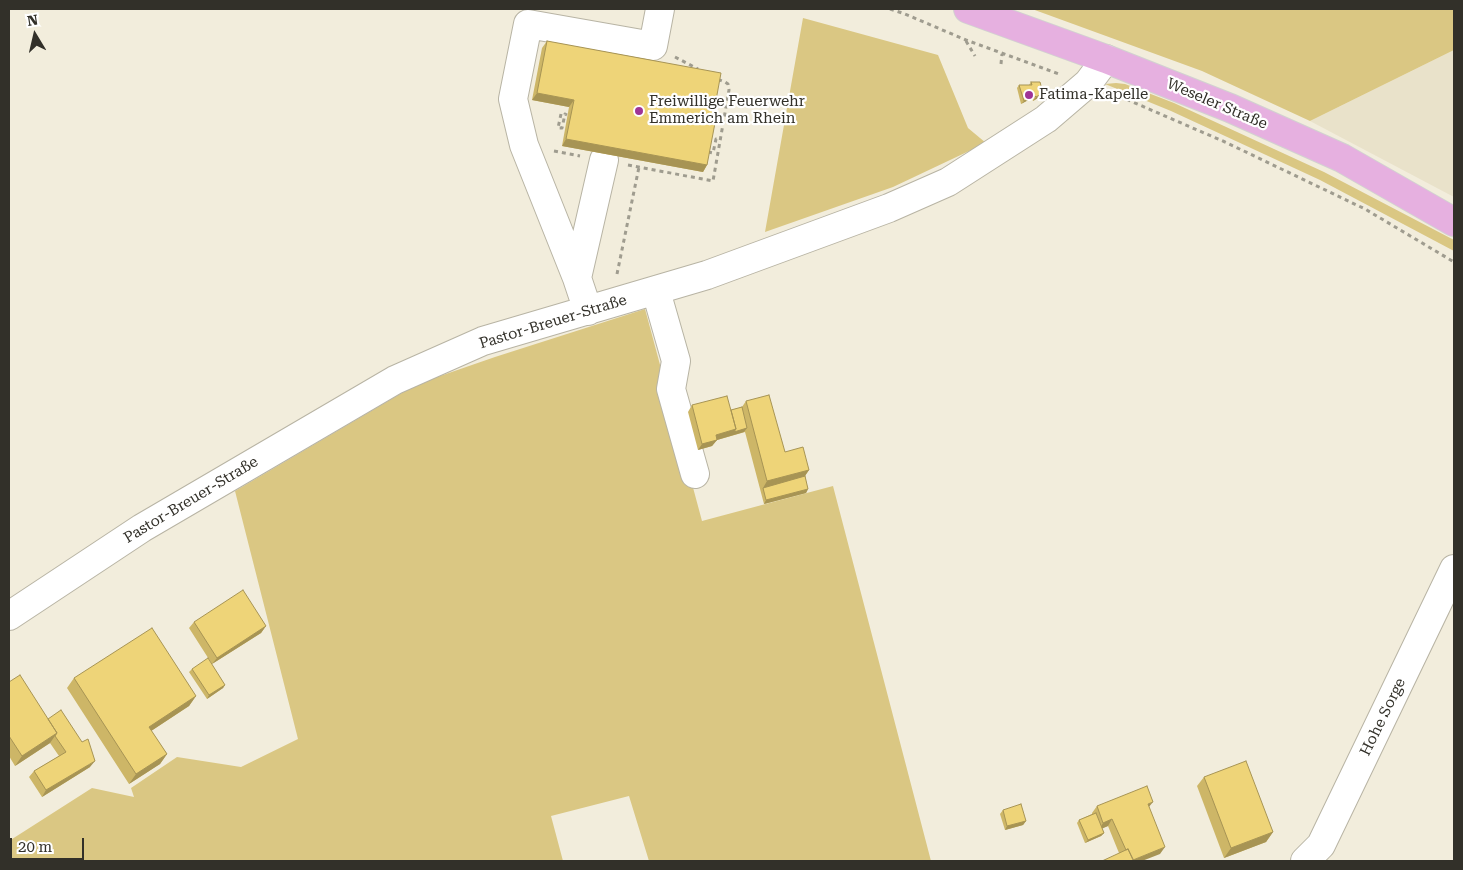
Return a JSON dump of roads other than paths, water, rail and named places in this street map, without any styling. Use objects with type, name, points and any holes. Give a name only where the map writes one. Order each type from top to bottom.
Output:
[{"type":"main road","name":"Weseler Straße","points":[[968,9],[1106,59],[1230,108],[1342,158],[1454,222]]},
{"type":"street","points":[[588,311],[577,278],[524,145],[513,99],[528,24],[653,46],[660,9]]},
{"type":"street","name":"Pastor-Breuer-Straße","points":[[9,616],[142,528],[395,380],[483,341],[706,275],[889,208],[948,182],[1046,119],[1088,83],[1106,59]]},
{"type":"street","points":[[577,278],[604,160]]},
{"type":"street","points":[[656,291],[676,361],[671,389],[695,474]]},
{"type":"street","name":"Hohe Sorge","points":[[1306,861],[1321,846],[1454,569]]},
{"type":"place","name":"Fatima-Kapelle","points":[[1029,95]]},
{"type":"place","name":"Freiwillige Feuerwehr Emmerich am Rhein","points":[[639,111]]}]
